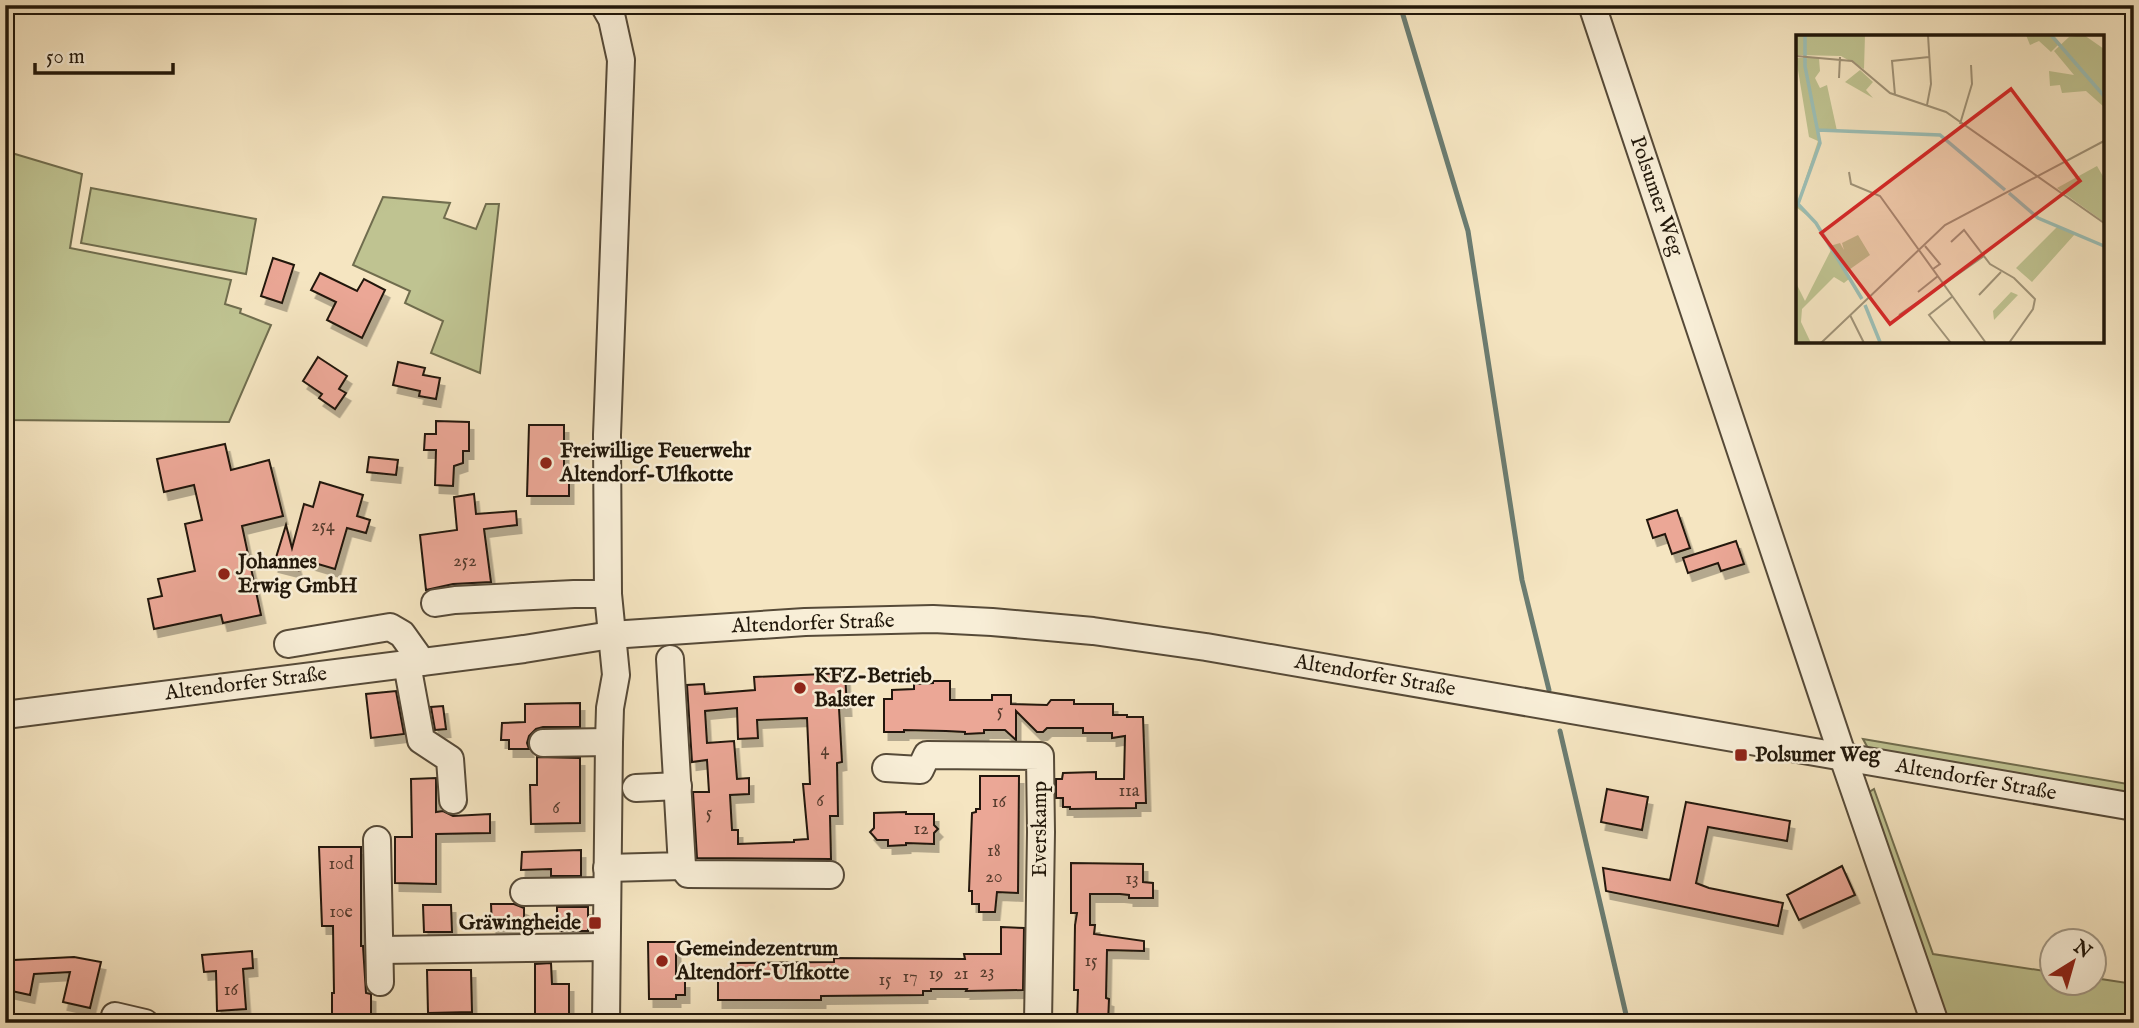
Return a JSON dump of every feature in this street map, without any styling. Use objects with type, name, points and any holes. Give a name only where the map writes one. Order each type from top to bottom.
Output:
[{"type":"street","points":[[604,5],[612,19],[621,60],[607,435],[608,594],[616,675],[610,708],[609,742],[606,1023]]},
{"type":"street","name":"Polsumer Weg","points":[[1592,5],[1843,757],[1935,1023]]},
{"type":"street","points":[[435,603],[467,599],[608,594]]},
{"type":"street","name":"Altendorfer Straße","points":[[5,715],[611,635],[805,622],[933,618],[1093,631],[1206,647],[2134,807]]},
{"type":"street","points":[[288,644],[390,627],[402,634],[414,663],[421,740],[450,759],[453,800]]},
{"type":"street","points":[[670,659],[682,866],[688,874],[830,875]]},
{"type":"street","points":[[543,743],[609,742]]},
{"type":"street","name":"Everskamp","points":[[886,768],[920,770],[927,755],[1040,756],[1038,1023]]},
{"type":"street","points":[[636,788],[678,786]]},
{"type":"street","points":[[377,840],[380,982]]},
{"type":"street","points":[[524,892],[682,866]]},
{"type":"street","points":[[380,950],[606,947]]},
{"type":"street","points":[[115,1016],[145,1023]]},
{"type":"green space","points":[[5,151],[82,174],[70,248],[231,280],[225,304],[271,325],[229,422],[5,420]]},
{"type":"green space","points":[[91,188],[256,219],[246,274],[81,243]]},
{"type":"green space","points":[[383,197],[450,203],[444,218],[476,229],[486,204],[499,204],[480,373],[431,353],[443,321],[405,303],[410,291],[353,265]]},
{"type":"green space","points":[[1863,739],[2134,785],[2134,795],[1869,750]]},
{"type":"green space","points":[[1874,789],[1933,954],[2038,970],[2038,996],[2108,996],[2108,980],[2134,984],[2134,1023],[1942,1023],[1863,796]]},
{"type":"building","points":[[273,258],[294,265],[282,303],[261,296]]},
{"type":"building","points":[[320,273],[357,291],[364,279],[385,290],[362,338],[327,320],[336,302],[311,290]]},
{"type":"building","points":[[318,357],[347,376],[339,389],[346,393],[335,409],[319,398],[322,394],[303,381]]},
{"type":"building","points":[[398,362],[425,368],[423,375],[440,378],[436,399],[419,396],[420,391],[393,385]]},
{"type":"building","points":[[436,421],[469,422],[469,451],[463,451],[463,463],[454,466],[453,486],[435,485],[436,450],[424,450],[425,434],[436,434]]},
{"type":"building","name":"Freiwillige Feuerwehr Altendorf-Ulfkotte","points":[[529,425],[564,425],[564,474],[569,474],[569,496],[527,496]]},
{"type":"building","points":[[225,444],[231,470],[269,460],[283,516],[242,526],[261,615],[223,623],[221,615],[154,629],[148,599],[162,596],[158,579],[195,571],[185,524],[202,520],[194,485],[164,492],[157,459]]},
{"type":"building","points":[[369,457],[398,460],[396,475],[367,472]]},
{"type":"building","points":[[320,482],[363,495],[357,516],[370,520],[366,533],[347,528],[335,569],[294,557],[298,570],[274,564],[286,525],[292,548],[304,504],[313,507]]},
{"type":"building","points":[[474,494],[476,514],[516,511],[517,525],[484,529],[491,582],[453,584],[426,590],[420,535],[457,530],[454,497]]},
{"type":"building","points":[[1677,510],[1690,548],[1672,554],[1665,534],[1653,538],[1647,520]]},
{"type":"building","points":[[1736,541],[1744,564],[1721,571],[1718,563],[1688,573],[1683,558]]},
{"type":"building","points":[[845,673],[847,708],[839,708],[842,762],[837,763],[838,816],[830,816],[831,859],[697,858],[693,792],[709,792],[707,760],[692,762],[687,685],[704,684],[705,694],[755,690],[754,677]],"holes":[[[737,708],[738,739],[758,738],[757,720],[807,718],[810,784],[803,784],[808,839],[738,844],[738,830],[732,830],[730,795],[749,794],[749,778],[737,779],[734,741],[707,743],[705,711]]]},
{"type":"building","points":[[950,681],[950,700],[992,700],[992,695],[1011,695],[1011,704],[1047,705],[1051,700],[1074,700],[1074,704],[1113,704],[1113,715],[1143,717],[1146,803],[1136,803],[1136,808],[1070,809],[1063,807],[1063,798],[1056,798],[1056,779],[1062,779],[1063,773],[1096,772],[1096,779],[1124,779],[1125,736],[1112,738],[1112,733],[1083,733],[1083,728],[1047,728],[1043,732],[1037,732],[1016,711],[1016,740],[1005,730],[965,734],[946,731],[884,732],[884,699],[892,699],[892,690],[914,689],[914,684]]},
{"type":"building","points":[[396,691],[404,734],[371,738],[366,694]]},
{"type":"building","points":[[580,703],[580,727],[536,729],[529,736],[529,749],[509,749],[509,740],[501,740],[502,723],[525,722],[525,704]]},
{"type":"building","points":[[443,706],[446,729],[435,730],[431,707]]},
{"type":"building","points":[[537,757],[580,758],[580,823],[531,824],[530,785],[537,785]]},
{"type":"building","points":[[980,776],[1019,776],[1018,893],[997,892],[995,912],[979,912],[979,904],[972,904],[972,891],[969,891],[972,813],[980,809]]},
{"type":"building","points":[[436,778],[436,812],[443,811],[453,816],[490,814],[490,833],[436,834],[436,884],[395,883],[395,837],[412,837],[411,779]]},
{"type":"building","points":[[1607,789],[1648,797],[1642,830],[1601,822]]},
{"type":"building","points":[[1686,802],[1790,821],[1787,841],[1708,827],[1696,883],[1783,903],[1778,926],[1606,891],[1603,868],[1670,880]]},
{"type":"building","points":[[874,813],[934,814],[934,825],[938,829],[934,833],[934,844],[906,843],[888,846],[888,840],[877,840],[870,832],[874,828]]},
{"type":"building","points":[[319,847],[361,847],[361,946],[366,993],[371,994],[371,1023],[332,1023],[333,926],[322,926]]},
{"type":"building","points":[[581,850],[581,876],[551,876],[551,869],[521,870],[522,852]]},
{"type":"building","points":[[1071,863],[1143,864],[1143,882],[1153,883],[1153,898],[1090,894],[1090,925],[1095,925],[1094,934],[1144,941],[1144,951],[1107,950],[1108,1023],[1077,1023],[1078,990],[1074,990],[1077,913],[1071,913]]},
{"type":"building","points":[[1842,866],[1855,895],[1799,920],[1787,895]]},
{"type":"building","points":[[491,904],[514,904],[524,908],[524,926],[492,927]]},
{"type":"building","points":[[423,905],[451,905],[452,932],[424,932]]},
{"type":"building","points":[[557,907],[588,907],[588,931],[557,931]]},
{"type":"building","points":[[1001,927],[1024,928],[1023,990],[931,989],[923,991],[923,995],[821,996],[821,1000],[718,1000],[718,970],[731,969],[731,963],[834,962],[834,958],[965,959],[964,954],[1001,954]]},
{"type":"building","name":"Gemeindezentrum Altendorf-Ulfkotte","points":[[648,942],[676,942],[676,980],[685,980],[685,995],[676,995],[676,999],[649,999]]},
{"type":"building","points":[[252,951],[253,968],[243,969],[246,1009],[217,1011],[216,971],[204,972],[202,955]]},
{"type":"building","points":[[74,957],[101,962],[90,1008],[63,1002],[70,972],[34,974],[30,995],[7,990],[14,960]]},
{"type":"building","points":[[551,963],[552,984],[569,984],[569,1018],[535,1018],[535,964]]},
{"type":"building","points":[[427,970],[471,970],[472,1012],[428,1013]]},
{"type":"waterway","points":[[1400,5],[1468,231],[1522,580],[1549,690]]},
{"type":"waterway","points":[[1560,731],[1628,1023]]},
{"type":"place","name":"Freiwillige Feuerwehr Altendorf-Ulfkotte","points":[[546,463]]},
{"type":"place","name":"Johannes Erwig GmbH","points":[[224,574]]},
{"type":"place","name":"KFZ-Betrieb Balster","points":[[800,688]]},
{"type":"place","name":"Polsumer Weg","points":[[1741,755]]},
{"type":"place","name":"Gräwingheide","points":[[595,923]]},
{"type":"place","name":"Gemeindezentrum Altendorf-Ulfkotte","points":[[662,961]]}]
